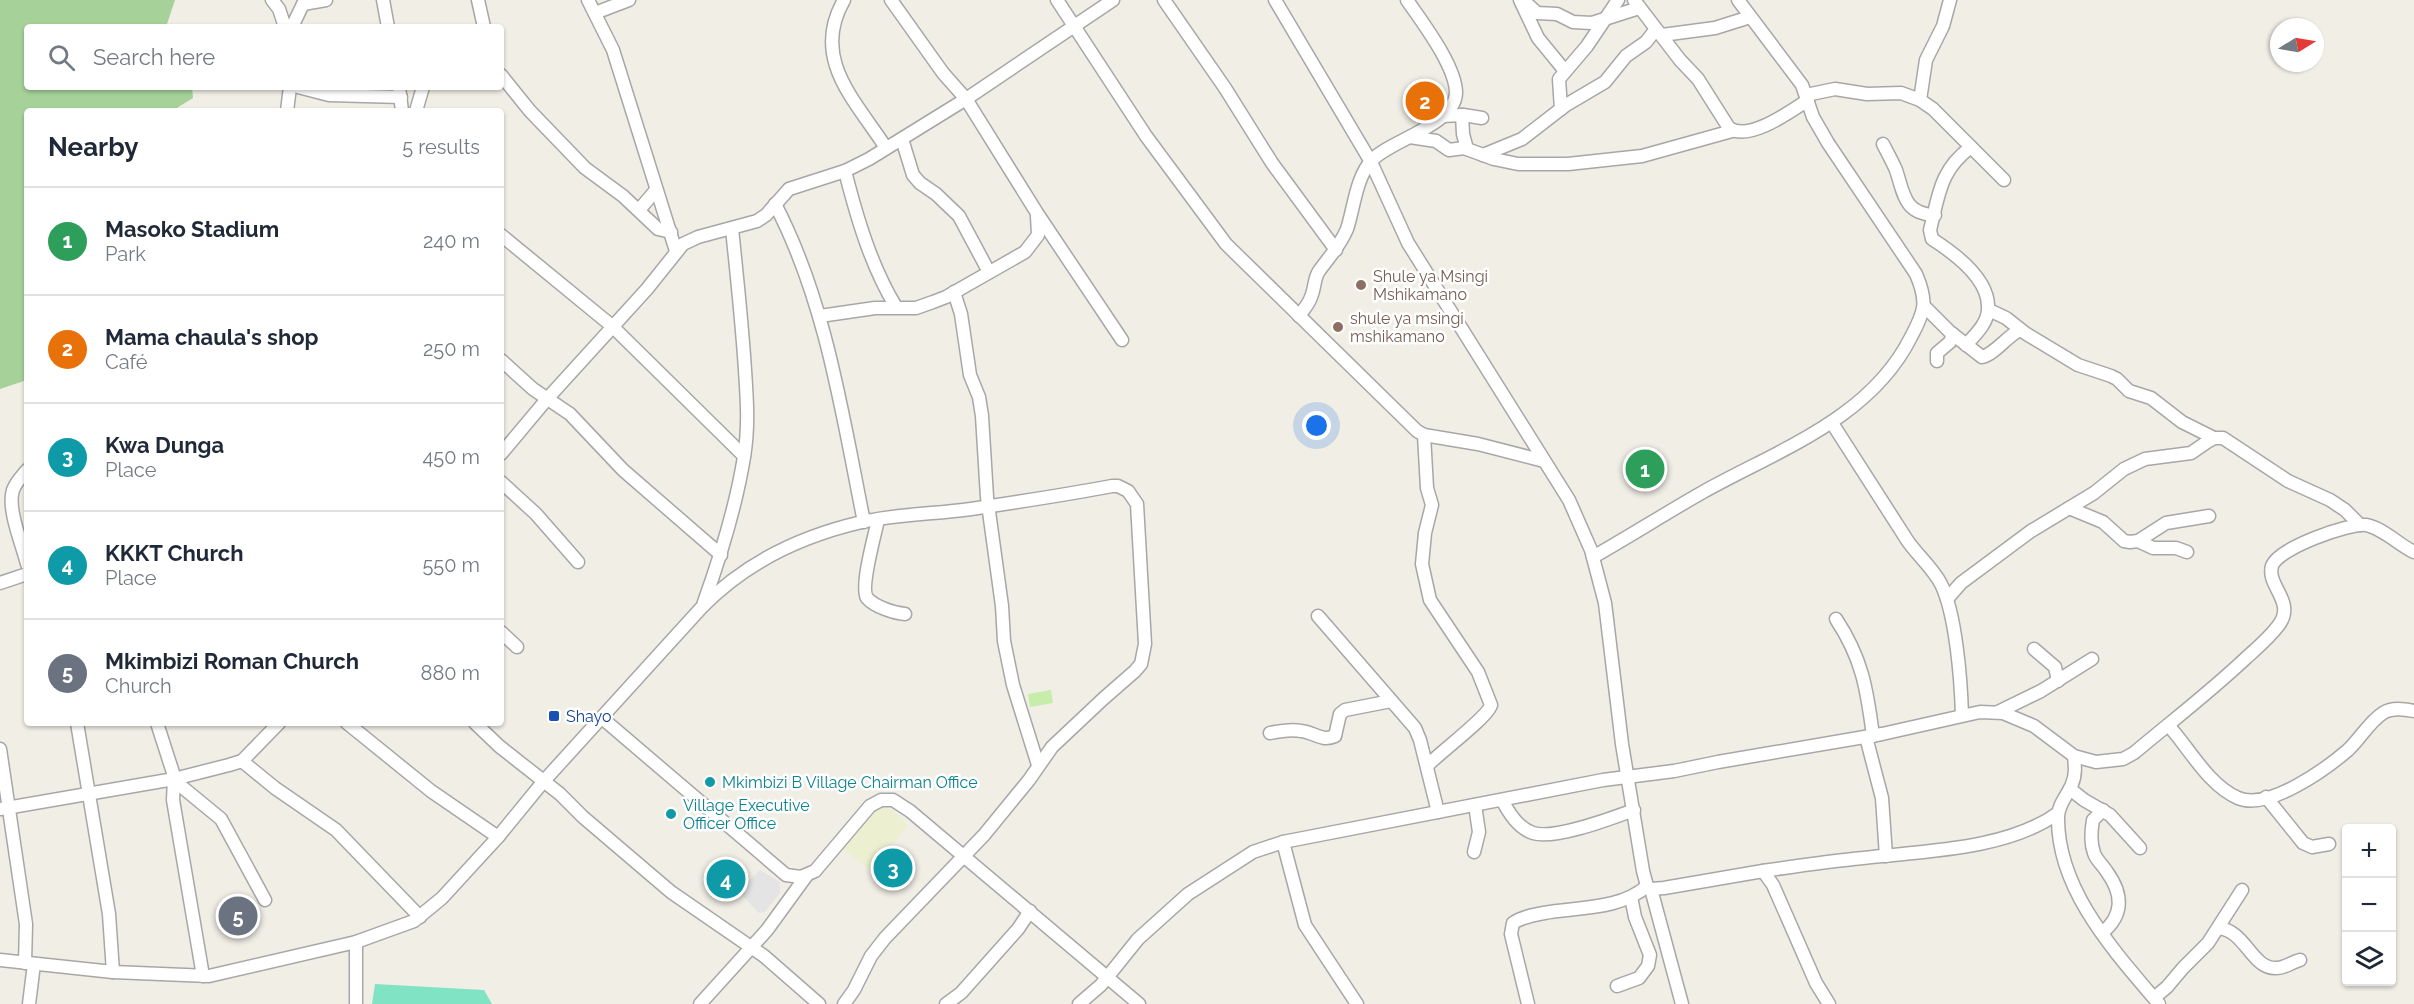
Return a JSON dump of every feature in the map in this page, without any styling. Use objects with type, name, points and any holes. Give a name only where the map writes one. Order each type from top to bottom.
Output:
[{"type":"street","points":[[272,0],[279,9],[284,24]]},
{"type":"street","points":[[293,24],[303,4],[326,0]]},
{"type":"street","points":[[383,0],[387,24]]},
{"type":"street","points":[[478,0],[483,24]]},
{"type":"street","points":[[588,0],[613,50],[676,251]]},
{"type":"street","points":[[595,13],[628,0]]},
{"type":"street","points":[[844,0],[837,12],[830,36],[834,65],[853,99],[886,148]]},
{"type":"street","points":[[891,0],[943,73],[966,99],[1037,213],[1122,340]]},
{"type":"street","points":[[1057,0],[1152,144],[1226,244],[1417,431],[1424,435],[1478,444],[1544,461]]},
{"type":"street","points":[[504,450],[647,289],[676,251],[690,240],[762,218],[789,189],[845,171],[902,139],[966,99],[1113,0]]},
{"type":"street","points":[[1164,0],[1225,88],[1272,163],[1336,250]]},
{"type":"street","points":[[1275,0],[1371,162],[1408,243],[1569,500],[1583,530],[1605,603],[1642,872],[1649,888],[1683,1004]]},
{"type":"street","points":[[1299,316],[1311,297],[1320,269],[1336,250],[1347,228],[1357,195],[1371,162],[1443,116],[1452,106],[1456,94],[1446,63],[1407,0]]},
{"type":"street","points":[[1521,0],[1541,15],[1557,14],[1576,23],[1592,23],[1636,4],[1698,79],[1732,131]]},
{"type":"street","points":[[1521,0],[1538,38],[1565,72]]},
{"type":"street","points":[[1561,109],[1559,79],[1587,46],[1603,19],[1618,0]]},
{"type":"street","points":[[1593,558],[1700,493],[1832,423],[1862,399],[1897,364],[1925,308],[1924,292],[1916,274],[1828,143],[1813,117],[1802,85],[1738,0]]},
{"type":"street","points":[[1920,100],[1926,60],[1943,26],[1950,0]]},
{"type":"street","points":[[1483,155],[1522,139],[1561,109],[1605,82],[1626,56],[1659,32],[1714,28],[1750,17]]},
{"type":"street","points":[[504,79],[525,105],[585,168],[639,210],[658,229],[671,232]]},
{"type":"street","points":[[1410,137],[1436,141],[1449,150],[1467,148],[1483,155],[1518,164],[1568,164],[1642,156],[1732,131],[1742,132],[1772,122],[1807,98],[1846,89],[1868,94],[1901,93],[1920,100],[1933,109],[2004,180]]},
{"type":"street","points":[[287,108],[290,90]]},
{"type":"street","points":[[310,90],[329,95],[400,92],[402,108]]},
{"type":"street","points":[[417,108],[422,90]]},
{"type":"street","points":[[1443,116],[1462,115],[1482,118]]},
{"type":"street","points":[[1462,115],[1463,134],[1467,148]]},
{"type":"street","points":[[902,139],[913,175],[959,216],[989,272]]},
{"type":"street","points":[[1883,144],[1895,167],[1902,192],[1909,204],[1916,211],[1935,215]]},
{"type":"street","points":[[1966,345],[1984,323],[1989,310],[1980,284],[1966,263],[1932,239],[1930,230],[1948,169],[1971,147]]},
{"type":"street","points":[[845,171],[862,233],[896,307]]},
{"type":"street","points":[[1357,195],[1381,184]]},
{"type":"street","points":[[639,210],[656,190]]},
{"type":"street","points":[[775,204],[795,244],[820,316],[864,522]]},
{"type":"street","points":[[820,316],[896,307],[920,307],[946,297],[1025,252],[1038,235],[1037,213]]},
{"type":"street","points":[[702,607],[721,555],[744,456],[747,406],[742,316],[732,229]]},
{"type":"street","points":[[504,242],[572,292],[612,326],[744,456]]},
{"type":"street","points":[[954,292],[961,314],[970,375],[979,397],[982,416],[1004,641],[1013,685],[1038,765]]},
{"type":"street","points":[[1925,308],[1982,357],[2020,330]]},
{"type":"street","points":[[1989,310],[2006,318],[2020,330],[2078,365],[2117,379],[2129,391],[2151,398],[2182,422],[2214,438],[2223,438],[2288,482],[2330,500],[2345,510],[2360,525]]},
{"type":"street","points":[[1937,361],[1937,353],[1950,342],[1953,334]]},
{"type":"street","points":[[504,368],[570,414],[623,470],[721,555]]},
{"type":"street","points":[[1832,423],[1907,540],[1941,583],[1947,599],[1959,676],[1962,715]]},
{"type":"street","points":[[1424,435],[1427,488],[1432,505],[1422,558],[1428,596],[1479,672],[1491,705],[1486,714],[1427,766]]},
{"type":"street","points":[[1947,599],[1961,584],[2031,531],[2094,493],[2124,470],[2145,459],[2191,453],[2214,438]]},
{"type":"street","points":[[24,474],[15,486],[12,496],[16,526],[24,554]]},
{"type":"street","points":[[504,485],[536,514],[578,562]]},
{"type":"street","points":[[0,960],[113,972],[203,976],[237,971],[356,942],[420,917],[442,898],[498,837],[543,782],[702,607],[724,585],[766,557],[806,539],[864,522],[1118,486],[1128,491],[1137,504],[1144,604],[1144,656],[1136,671],[1052,747],[1004,812],[885,938],[871,956],[854,990],[844,1004]]},
{"type":"street","points":[[2069,508],[2103,522],[2124,541],[2138,541],[2152,548],[2176,548],[2187,552]]},
{"type":"street","points":[[2138,541],[2166,523],[2209,516]]},
{"type":"street","points":[[878,520],[867,572],[866,594],[869,600],[887,610],[905,614]]},
{"type":"street","points":[[1079,1004],[1107,976],[1138,939],[1188,894],[1253,852],[1283,842],[1628,776],[1674,771],[1869,736],[1980,712],[1998,712],[2034,726],[2074,756],[2096,762],[2123,759],[2215,688],[2280,624],[2285,610],[2272,572],[2272,565],[2278,557],[2293,547],[2360,525],[2373,527],[2414,552]]},
{"type":"street","points":[[0,583],[24,575]]},
{"type":"street","points":[[1318,616],[1418,734],[1438,812]]},
{"type":"street","points":[[1836,618],[1848,636],[1860,663],[1869,736],[1882,798],[1886,856]]},
{"type":"street","points":[[504,635],[517,647]]},
{"type":"street","points":[[2034,649],[2055,667],[2058,681]]},
{"type":"street","points":[[1998,712],[2058,681],[2092,659]]},
{"type":"street","points":[[1270,733],[1303,731],[1329,738],[1335,736],[1338,730],[1341,712],[1356,706],[1391,701]]},
{"type":"street","points":[[2168,725],[2213,780],[2228,792],[2251,801],[2299,785],[2334,761],[2383,713],[2394,709],[2414,711]]},
{"type":"street","points":[[602,718],[773,866],[786,875],[796,878],[807,875],[819,867],[870,806],[881,800],[893,800],[910,811],[1139,1004]]},
{"type":"street","points":[[78,726],[90,793],[93,827],[110,914],[113,972]]},
{"type":"street","points":[[158,726],[174,778],[173,800],[203,976]]},
{"type":"street","points":[[5,808],[174,778],[242,761],[276,726]]},
{"type":"street","points":[[351,726],[431,791],[498,837]]},
{"type":"street","points":[[479,726],[499,746],[671,892],[779,968],[819,1004]]},
{"type":"street","points":[[0,749],[5,808],[26,924],[30,964],[30,1004]]},
{"type":"street","points":[[2074,756],[2075,769],[2070,789],[2058,813],[2062,849],[2073,886],[2079,901],[2155,1002],[2188,962],[2208,943],[2242,890]]},
{"type":"street","points":[[242,761],[275,788],[336,831],[420,917]]},
{"type":"street","points":[[174,778],[183,789],[221,819],[265,900]]},
{"type":"street","points":[[2070,789],[2120,824],[2140,848]]},
{"type":"street","points":[[2266,797],[2303,843],[2312,847],[2329,844]]},
{"type":"street","points":[[1502,800],[1516,822],[1531,833],[1542,835],[1577,830],[1634,810]]},
{"type":"street","points":[[1474,852],[1479,832],[1475,805]]},
{"type":"street","points":[[2102,933],[2118,915],[2119,900],[2115,885],[2094,854],[2092,845],[2093,820],[2103,810]]},
{"type":"street","points":[[1528,1004],[1511,933],[1513,923],[1527,917],[1602,905],[1631,897],[1649,888],[1831,861],[1911,854],[2008,837],[2035,828],[2058,813]]},
{"type":"street","points":[[1283,842],[1305,925],[1357,1004]]},
{"type":"street","points":[[1763,871],[1773,885],[1818,987],[1829,1004]]},
{"type":"street","points":[[700,1004],[796,893],[807,875]]},
{"type":"street","points":[[1617,986],[1639,978],[1648,966],[1650,955],[1635,917],[1631,897]]},
{"type":"street","points":[[946,1004],[961,993],[1018,929],[1030,911]]},
{"type":"street","points":[[2219,928],[2234,932],[2258,960],[2268,966],[2279,968],[2300,960]]},
{"type":"street","points":[[356,942],[356,1004]]},
{"type":"green space","points":[[0,0],[175,0],[167,24],[24,24],[24,90],[192,90],[193,98],[177,108],[24,108],[24,381],[0,389]]},
{"type":"green space","points":[[1051,690],[1053,703],[1030,707],[1028,694]]},
{"type":"green space","points":[[873,808],[888,808],[894,811],[908,826],[871,869],[841,847]]},
{"type":"green space","points":[[375,984],[484,990],[492,1004],[372,1004]]},
{"type":"shaded area","points":[[760,870],[780,882],[780,893],[765,912],[759,913],[738,891]]},
{"type":"place","name":"Mama chaula's shop","points":[[1425,101]]},
{"type":"place","name":"Shule ya Msingi Mshikamano","points":[[1361,285]]},
{"type":"place","name":"shule ya msingi mshikamano","points":[[1338,327]]},
{"type":"place","name":"Masoko Stadium","points":[[1645,469]]},
{"type":"place","name":"Shayo","points":[[554,716]]},
{"type":"place","name":"Mkimbizi B Village Chairman Office","points":[[710,782]]},
{"type":"place","name":"Village Executive Officer Office","points":[[671,814]]},
{"type":"place","name":"Kwa Dunga","points":[[893,868]]},
{"type":"place","name":"KKKT Church","points":[[726,879]]},
{"type":"place","name":"Mkimbizi Roman Church","points":[[238,916]]}]
